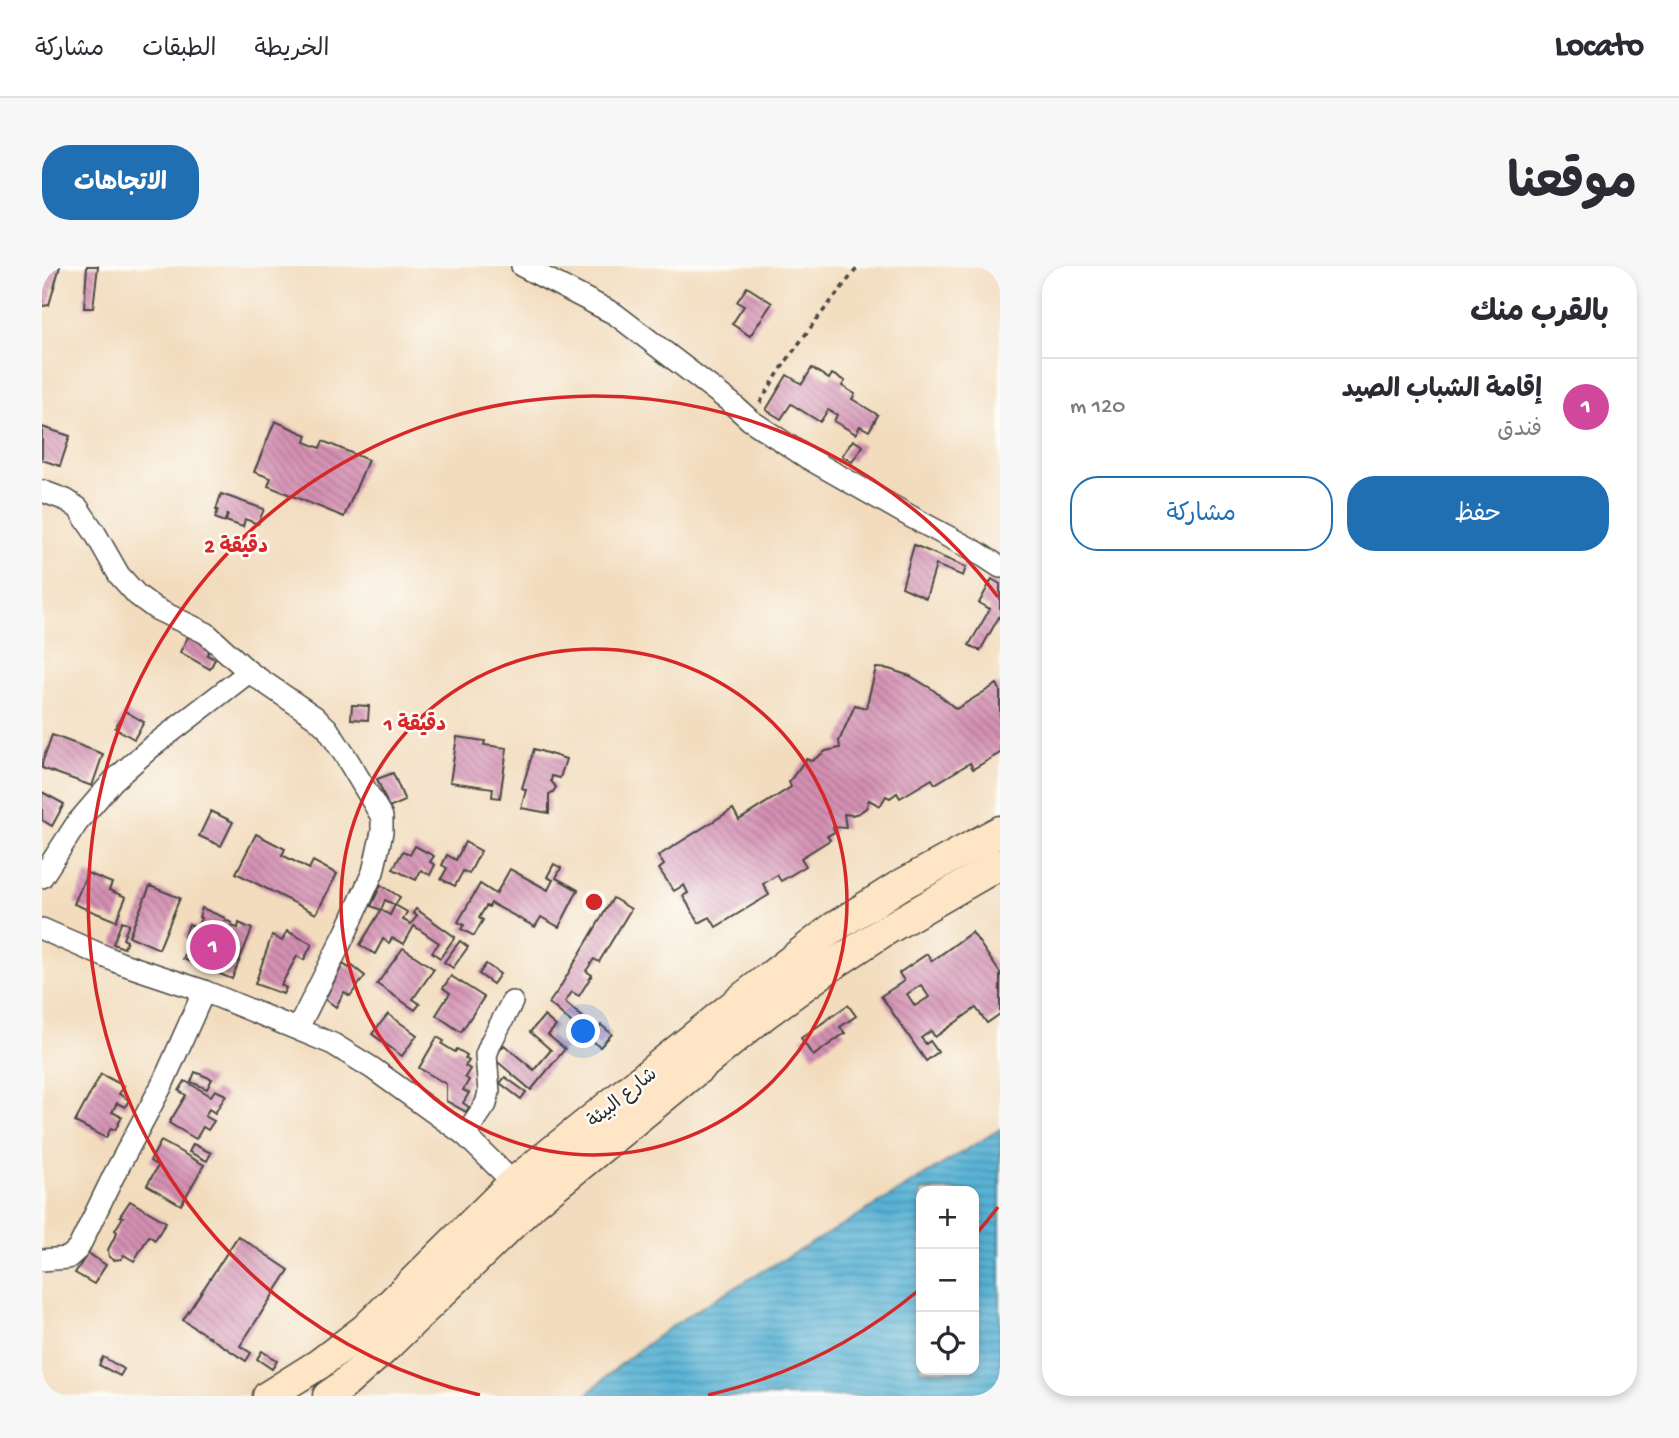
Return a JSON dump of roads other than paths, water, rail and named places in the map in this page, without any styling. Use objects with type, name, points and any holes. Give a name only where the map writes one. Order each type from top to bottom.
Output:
[{"type":"main road","name":"شارع البيئة","points":[[328,1396],[341,1387],[374,1340],[524,1193],[746,995],[834,928],[899,886],[1000,831]]},
{"type":"main road","name":"شارع البيئة","points":[[524,1193],[653,1104],[790,994],[886,930],[1000,864]]},
{"type":"main road","name":"شارع البيئة","points":[[268,1396],[319,1364],[374,1340]]},
{"type":"street","points":[[522,266],[615,314],[750,420],[806,457],[1000,567]]},
{"type":"street","points":[[42,491],[66,500],[78,508],[119,575],[137,595],[156,609],[206,633],[249,672],[327,728],[383,817],[373,872],[348,930],[298,1028]]},
{"type":"street","points":[[42,877],[76,823],[113,781],[149,749],[249,672]]},
{"type":"street","points":[[42,929],[120,963],[204,990],[333,1044],[372,1068],[465,1135],[524,1193]]},
{"type":"street","points":[[42,1260],[68,1258],[78,1249],[162,1085],[204,990]]},
{"type":"street","points":[[465,1135],[486,1104],[489,1092],[486,1055],[512,1002]]},
{"type":"water","points":[[1000,1129],[1000,1396],[586,1396],[636,1352],[690,1314]]},
{"type":"place","name":"إقامة الشباب الصيد","points":[[213,947]]}]
